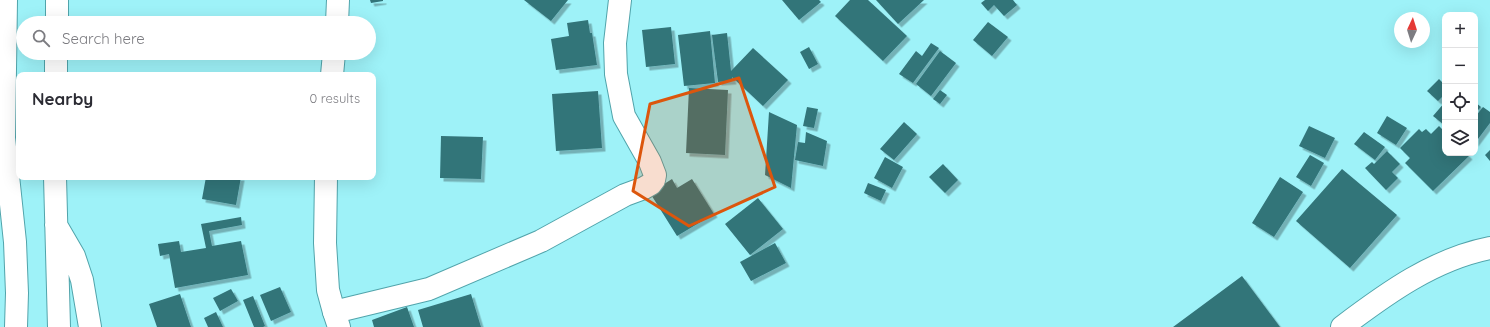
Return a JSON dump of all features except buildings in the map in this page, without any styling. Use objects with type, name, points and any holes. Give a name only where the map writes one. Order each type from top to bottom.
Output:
[{"type":"main road","points":[[6,0],[4,138],[15,242],[17,293],[16,327]]},
{"type":"main road","points":[[57,16],[58,0]]},
{"type":"main road","points":[[337,16],[338,0]]},
{"type":"main road","points":[[326,180],[325,243],[328,290],[336,320],[429,289],[541,241],[618,199],[651,184],[654,180],[654,175],[650,162],[624,116],[616,74],[615,43],[620,0]]},
{"type":"main road","points":[[56,60],[56,72]]},
{"type":"main road","points":[[332,72],[333,60]]},
{"type":"main road","points":[[55,180],[59,327]]},
{"type":"main road","points":[[55,224],[74,256],[82,280],[90,327]]},
{"type":"main road","points":[[1342,327],[1377,301],[1430,269],[1456,257],[1490,248]]},
{"type":"highlighted area","points":[[739,78],[775,187],[689,226],[633,191],[650,104]]}]
